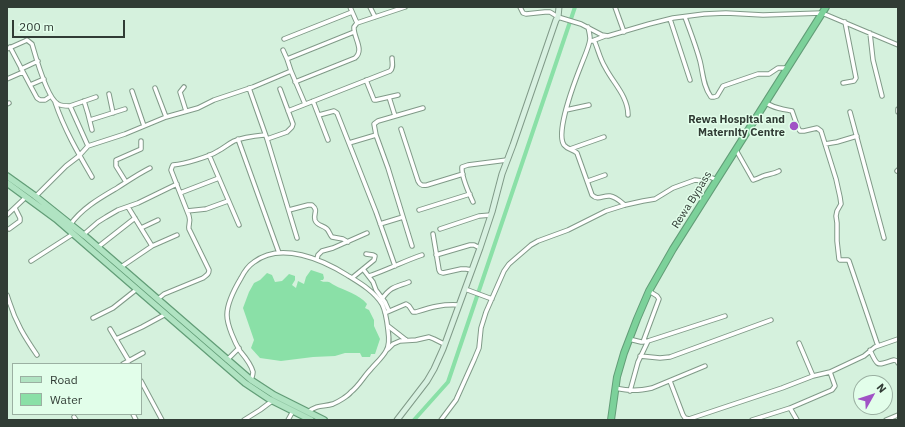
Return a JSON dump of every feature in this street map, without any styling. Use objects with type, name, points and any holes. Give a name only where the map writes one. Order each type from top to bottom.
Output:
[{"type":"highway","name":"Rewa Bypass","points":[[611,420],[615,388],[620,366],[629,339],[649,291],[673,249],[824,10]]},
{"type":"main road","points":[[7,176],[73,234],[83,237],[121,266],[158,299],[168,313]]},
{"type":"main road","points":[[7,183],[70,225],[138,289],[224,360],[274,395],[324,420]]},
{"type":"main road","points":[[224,360],[257,392],[311,420]]},
{"type":"street","points":[[350,7],[357,23]]},
{"type":"street","points":[[370,7],[375,17]]},
{"type":"street","points":[[389,7],[391,11]]},
{"type":"street","points":[[296,82],[358,56],[359,48],[354,32],[354,27],[357,23],[406,7]]},
{"type":"street","points":[[520,7],[523,13],[526,14],[550,12],[606,36]]},
{"type":"street","points":[[559,7],[560,17]]},
{"type":"street","points":[[615,7],[624,32]]},
{"type":"street","points":[[589,42],[649,24],[704,14],[726,13],[762,15],[824,10],[845,22],[898,44]]},
{"type":"street","points":[[284,39],[352,12]]},
{"type":"street","points":[[397,420],[434,369],[466,289],[491,215],[502,174],[516,138],[556,20],[560,17]]},
{"type":"street","points":[[685,17],[700,62],[703,78],[711,97],[714,98],[717,96],[723,86],[758,74],[770,73],[778,68],[788,68]]},
{"type":"street","points":[[670,19],[690,80]]},
{"type":"street","points":[[843,83],[854,81],[856,78],[845,22]]},
{"type":"street","points":[[588,27],[589,42],[573,85],[562,124],[564,145],[569,149],[578,152],[592,195],[595,198],[613,196],[624,205]]},
{"type":"street","points":[[287,58],[354,32]]},
{"type":"street","points":[[870,33],[873,60],[882,96]]},
{"type":"street","points":[[51,96],[45,100],[40,100],[37,98],[9,48],[27,40],[32,44],[44,80],[54,101],[62,122],[79,156],[92,177]]},
{"type":"street","points":[[594,40],[604,66],[627,104],[628,115]]},
{"type":"street","points":[[283,50],[305,104]]},
{"type":"street","points":[[288,111],[390,71],[393,67],[392,58]]},
{"type":"street","points":[[7,79],[38,61]]},
{"type":"street","points":[[7,215],[47,186],[88,146],[166,117],[198,108],[214,100],[291,71]]},
{"type":"street","points":[[30,85],[44,80]]},
{"type":"street","points":[[366,80],[374,100],[398,95]]},
{"type":"street","points":[[184,87],[180,92],[186,111]]},
{"type":"street","points":[[155,88],[166,117]]},
{"type":"street","points":[[249,88],[266,137],[297,238]]},
{"type":"street","points":[[158,299],[164,294],[203,278],[209,273],[209,270],[189,229],[190,221],[171,170],[172,166],[185,164],[209,155],[238,139],[266,137],[287,132],[292,127],[292,124],[280,89]]},
{"type":"street","points":[[132,91],[144,126]]},
{"type":"street","points":[[109,94],[113,113]]},
{"type":"street","points":[[54,101],[60,105],[70,106],[96,97]]},
{"type":"street","points":[[389,97],[395,116]]},
{"type":"street","points":[[84,101],[92,130]]},
{"type":"street","points":[[313,101],[328,140]]},
{"type":"street","points":[[766,102],[772,107],[792,111],[800,131],[818,128],[821,132],[836,179],[841,204],[836,216],[838,257],[840,260],[849,261],[878,346]]},
{"type":"street","points":[[566,110],[588,105]]},
{"type":"street","points":[[70,106],[88,146]]},
{"type":"street","points":[[412,246],[388,168],[376,135],[374,124],[378,120],[423,108]]},
{"type":"street","points":[[90,120],[125,109]]},
{"type":"street","points":[[319,115],[332,111],[337,113],[395,266]]},
{"type":"street","points":[[850,112],[884,238]]},
{"type":"street","points":[[401,129],[420,184],[427,185],[463,174]]},
{"type":"street","points":[[349,143],[376,135]]},
{"type":"street","points":[[825,144],[857,136]]},
{"type":"street","points":[[569,149],[604,137]]},
{"type":"street","points":[[238,139],[279,253]]},
{"type":"street","points":[[126,182],[116,166],[116,160],[139,150],[142,147],[141,141]]},
{"type":"street","points":[[736,150],[754,180],[779,171]]},
{"type":"street","points":[[209,155],[239,225]]},
{"type":"street","points":[[473,202],[463,174],[462,169],[464,166],[507,160]]},
{"type":"street","points":[[70,225],[93,202],[150,168]]},
{"type":"street","points":[[588,182],[605,175]]},
{"type":"street","points":[[442,420],[461,391],[477,354],[480,343],[482,323],[490,298],[507,266],[542,239],[568,230],[606,211],[624,205],[655,199],[673,188],[695,180],[703,181],[710,177],[716,180]]},
{"type":"street","points":[[180,193],[219,178]]},
{"type":"street","points":[[83,237],[98,222],[118,210],[138,203],[177,184]]},
{"type":"street","points":[[419,210],[470,194]]},
{"type":"street","points":[[187,211],[206,209],[228,201]]},
{"type":"street","points":[[288,210],[312,205],[316,209],[314,219],[317,224],[328,229],[332,237],[344,239],[348,242]]},
{"type":"street","points":[[128,207],[152,246]]},
{"type":"street","points":[[9,229],[20,221],[15,208]]},
{"type":"street","points":[[440,229],[479,216],[491,215]]},
{"type":"street","points":[[380,224],[403,217]]},
{"type":"street","points":[[98,247],[135,218]]},
{"type":"street","points":[[142,228],[158,220]]},
{"type":"street","points":[[317,260],[318,255],[322,251],[333,248],[368,233]]},
{"type":"street","points":[[31,261],[73,234]]},
{"type":"street","points":[[433,234],[439,270],[441,273],[463,269],[472,270]]},
{"type":"street","points":[[121,266],[152,246],[177,235]]},
{"type":"street","points":[[436,255],[470,245],[480,248]]},
{"type":"street","points":[[251,380],[253,376],[251,367],[239,348],[229,326],[227,309],[240,280],[246,270],[254,262],[268,255],[279,253],[306,256],[328,264],[372,292],[387,312]]},
{"type":"street","points":[[352,278],[375,258],[373,254],[366,254]]},
{"type":"street","points":[[369,276],[422,255]]},
{"type":"street","points":[[363,269],[385,302],[389,337],[387,350]]},
{"type":"street","points":[[382,299],[386,293],[393,288],[409,282]]},
{"type":"street","points":[[93,318],[113,308],[138,289]]},
{"type":"street","points":[[466,289],[490,298]]},
{"type":"street","points":[[643,342],[659,299],[649,291]]},
{"type":"street","points":[[7,295],[8,302],[16,320],[37,355]]},
{"type":"street","points":[[387,312],[406,304],[414,312],[444,304],[459,304]]},
{"type":"street","points":[[116,339],[168,313]]},
{"type":"street","points":[[629,339],[643,342],[648,341],[725,316]]},
{"type":"street","points":[[640,356],[660,358],[670,357],[771,320]]},
{"type":"street","points":[[388,326],[406,340]]},
{"type":"street","points":[[110,329],[129,361]]},
{"type":"street","points":[[308,412],[314,407],[334,404],[351,393],[371,368],[396,342],[432,337],[444,344]]},
{"type":"street","points":[[670,381],[684,417],[687,419],[692,419],[813,376],[830,372],[864,356],[874,347],[898,339]]},
{"type":"street","points":[[630,391],[640,356],[648,341]]},
{"type":"street","points":[[799,343],[813,376]]},
{"type":"street","points":[[224,360],[239,348]]},
{"type":"street","points":[[870,350],[877,364],[894,360],[898,363]]},
{"type":"street","points":[[125,363],[143,353]]},
{"type":"street","points":[[615,388],[630,391],[644,390],[705,366]]},
{"type":"street","points":[[752,420],[790,408],[834,389],[835,385],[830,372]]},
{"type":"street","points":[[142,383],[162,420]]},
{"type":"street","points":[[244,420],[272,401]]},
{"type":"street","points":[[790,408],[797,420]]},
{"type":"street","points":[[288,420],[292,411]]},
{"type":"street","points":[[887,420],[898,415]]},
{"type":"water","points":[[311,270],[323,274],[324,278],[323,280],[320,280],[321,281],[329,282],[356,295],[367,304],[365,308],[369,310],[374,320],[374,326],[380,339],[375,354],[371,354],[370,357],[362,357],[360,353],[345,353],[335,356],[281,361],[260,358],[251,348],[254,340],[243,308],[254,283],[260,280],[267,273],[272,275],[275,282],[282,281],[289,274],[295,276],[295,280],[292,285],[296,288],[298,281],[304,284],[306,277]]},
{"type":"waterway","points":[[414,420],[448,382],[575,7]]},
{"type":"place","name":"Rewa Hospital and Maternity Centre","points":[[794,126]]}]
